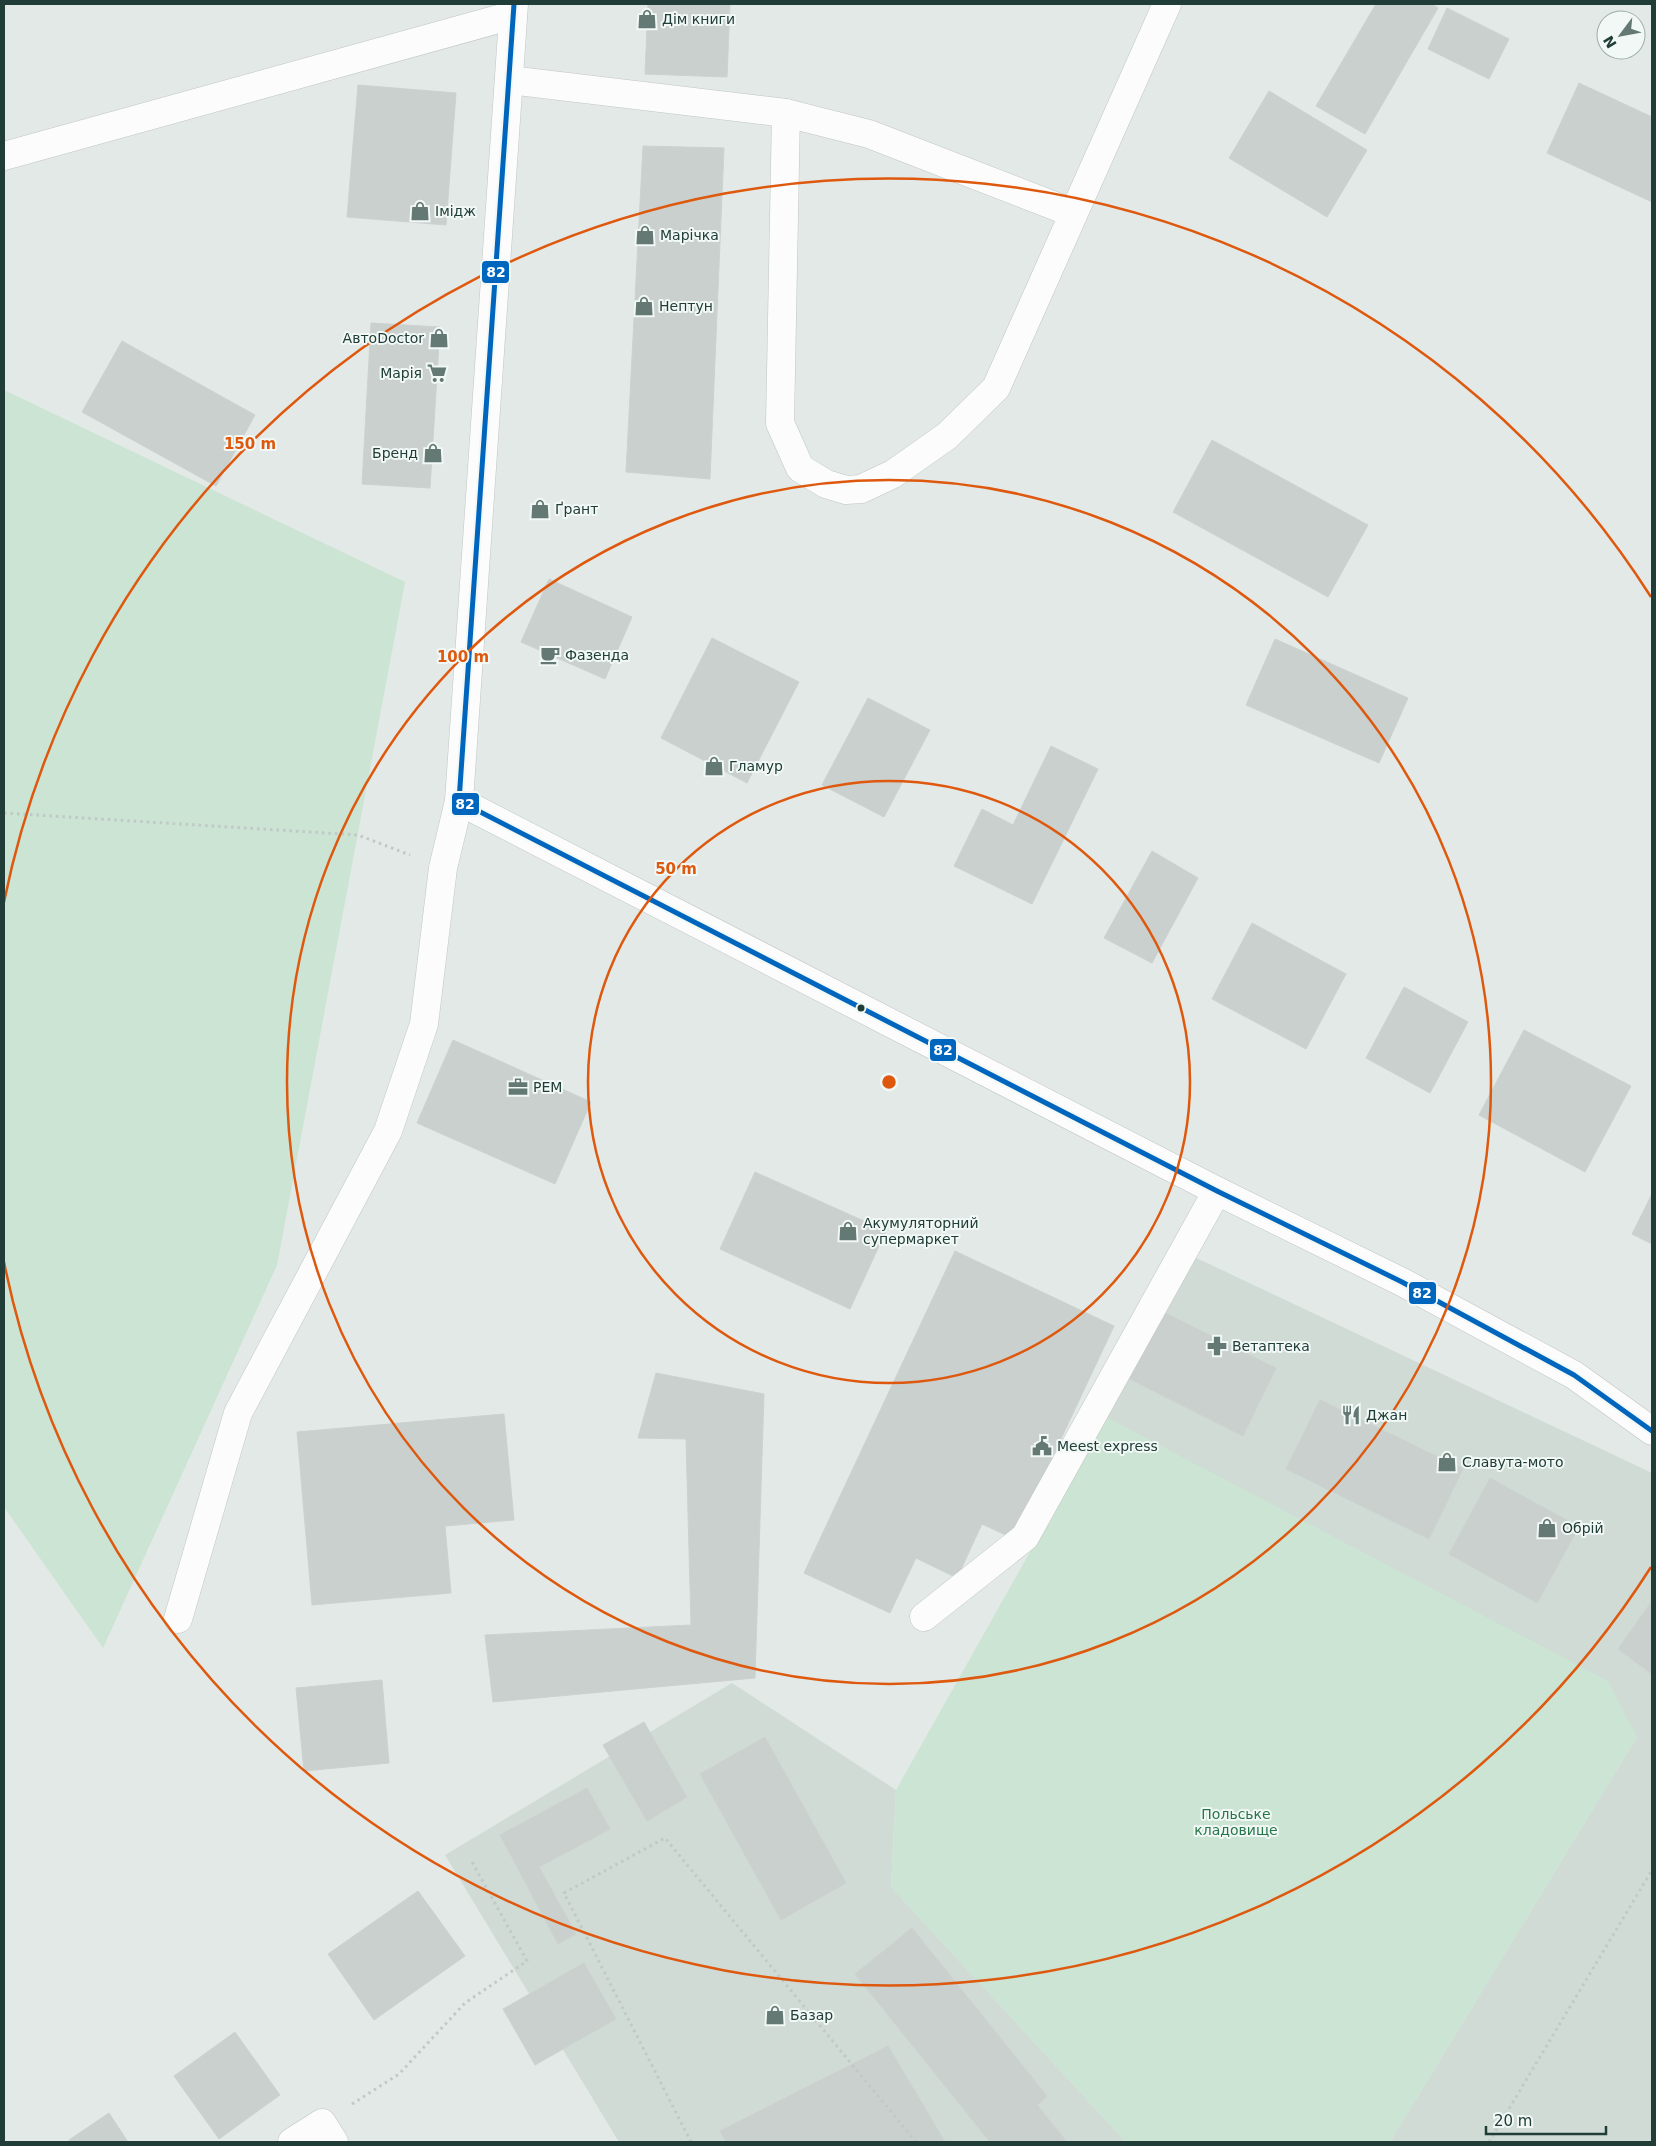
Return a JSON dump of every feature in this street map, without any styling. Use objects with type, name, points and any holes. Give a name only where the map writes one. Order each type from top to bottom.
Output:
[{"type":"street","points":[[786,113],[780,423],[800,468],[826,484],[846,490],[861,489],[893,474],[947,436],[996,388],[1167,4]]},
{"type":"street","points":[[4,156],[514,9],[459,801],[443,868],[424,1024],[388,1131],[238,1413],[178,1619]]},
{"type":"street","points":[[509,80],[786,113],[869,134],[1073,213]]},
{"type":"street","points":[[459,801],[1217,1191],[1402,1282],[1574,1375],[1652,1431]]},
{"type":"street","points":[[924,1616],[1025,1538],[1217,1191]]},
{"type":"street","points":[[292,2142],[328,2133]]},
{"type":"path","points":[[4,812],[358,835],[443,868]]},
{"type":"path","points":[[691,2142],[564,1893],[665,1838],[916,2142]]},
{"type":"path","points":[[328,2133],[399,2074],[465,2002],[527,1961],[472,1862]]},
{"type":"path","points":[[1489,2142],[1652,1870]]},
{"type":"shaded area","points":[[1188,1254],[1652,1473],[1652,2142],[1390,2142],[1637,1737],[1106,1417]]},
{"type":"shaded area","name":"Базар","points":[[732,1683],[896,1790],[891,1887],[1126,2142],[619,2142],[445,1855]]},
{"type":"green space","points":[[4,390],[405,582],[277,1265],[103,1648],[4,1507]]},
{"type":"green space","name":"Польське кладовище","points":[[1106,1417],[1608,1681],[1637,1737],[1390,2142],[1126,2142],[891,1887],[896,1790]]},
{"type":"building","points":[[648,4],[730,4],[727,77],[645,74]]},
{"type":"building","points":[[1376,4],[1432,4],[1438,8],[1365,134],[1316,106]]},
{"type":"building","points":[[1447,8],[1509,39],[1489,79],[1428,49]]},
{"type":"building","points":[[1579,83],[1652,117],[1652,202],[1547,153]]},
{"type":"building","points":[[358,85],[456,93],[446,225],[347,217]]},
{"type":"building","points":[[1269,91],[1367,150],[1327,217],[1229,158]]},
{"type":"building","points":[[643,146],[724,148],[710,479],[626,472]]},
{"type":"building","points":[[371,323],[440,327],[430,488],[362,484]]},
{"type":"building","points":[[122,341],[255,415],[216,486],[82,412]]},
{"type":"building","points":[[1212,440],[1368,525],[1328,597],[1173,512]]},
{"type":"building","points":[[549,579],[632,617],[605,679],[521,642]]},
{"type":"building","points":[[712,638],[799,682],[747,783],[661,738]]},
{"type":"building","points":[[1275,639],[1408,698],[1379,763],[1246,705]]},
{"type":"building","points":[[868,698],[930,730],[884,817],[822,785]]},
{"type":"building","points":[[1051,746],[1098,769],[1032,904],[954,866],[982,809],[1013,825]]},
{"type":"building","points":[[1152,851],[1198,878],[1152,963],[1104,938]]},
{"type":"building","points":[[1252,923],[1346,974],[1306,1049],[1212,999]]},
{"type":"building","points":[[1404,987],[1468,1022],[1430,1093],[1366,1058]]},
{"type":"building","points":[[1524,1030],[1631,1086],[1585,1172],[1479,1115]]},
{"type":"building","points":[[453,1040],[591,1102],[555,1184],[417,1123]]},
{"type":"building","points":[[755,1172],[886,1231],[850,1309],[720,1249]]},
{"type":"building","points":[[1652,1194],[1652,1244],[1632,1234]]},
{"type":"building","points":[[955,1251],[1114,1326],[1014,1539],[982,1524],[957,1578],[916,1558],[890,1613],[804,1573]]},
{"type":"building","points":[[1161,1311],[1276,1368],[1243,1436],[1128,1378]]},
{"type":"building","points":[[656,1373],[764,1394],[755,1678],[493,1702],[485,1635],[691,1625],[686,1439],[638,1438]]},
{"type":"building","points":[[1320,1400],[1463,1469],[1429,1539],[1286,1469]]},
{"type":"building","points":[[504,1414],[514,1520],[445,1526],[451,1593],[312,1605],[297,1432]]},
{"type":"building","points":[[1490,1478],[1579,1527],[1537,1603],[1449,1554]]},
{"type":"building","points":[[1652,1601],[1652,1674],[1618,1649]]},
{"type":"building","points":[[382,1680],[389,1763],[304,1771],[296,1688]]},
{"type":"building","points":[[644,1722],[687,1797],[647,1821],[603,1745]]},
{"type":"building","points":[[765,1737],[846,1883],[781,1920],[700,1774]]},
{"type":"building","points":[[587,1788],[610,1829],[539,1867],[576,1934],[558,1944],[500,1835]]},
{"type":"building","points":[[418,1891],[465,1956],[374,2020],[328,1954]]},
{"type":"building","points":[[912,1928],[1047,2096],[1037,2105],[1067,2142],[990,2142],[855,1974]]},
{"type":"building","points":[[584,1963],[616,2019],[535,2065],[503,2009]]},
{"type":"building","points":[[235,2032],[280,2095],[219,2139],[174,2076]]},
{"type":"building","points":[[888,2046],[945,2142],[726,2142],[720,2131]]},
{"type":"building","points":[[109,2113],[128,2142],[70,2142],[69,2140]]},
{"type":"transit line","name":"82","points":[[514,4],[459,801],[1217,1191],[1402,1282],[1574,1375],[1652,1431]]},
{"type":"place","name":"Дім книги","points":[[647,19]]},
{"type":"place","name":"Імідж","points":[[420,211]]},
{"type":"place","name":"Марічка","points":[[645,235]]},
{"type":"place","name":"Нептун","points":[[644,306]]},
{"type":"place","name":"АвтоDoctor","points":[[439,338]]},
{"type":"place","name":"Марія","points":[[437,373]]},
{"type":"place","name":"Бренд","points":[[433,453]]},
{"type":"place","name":"Ґрант","points":[[540,509]]},
{"type":"place","name":"Фазенда","points":[[550,655]]},
{"type":"place","name":"Гламур","points":[[714,766]]},
{"type":"place","name":"РЕМ","points":[[518,1087]]},
{"type":"place","name":"Акумуляторний супермаркет","points":[[848,1231]]},
{"type":"place","name":"Ветаптека","points":[[1217,1346]]},
{"type":"place","name":"Джан","points":[[1351,1415]]},
{"type":"place","name":"Meest express","points":[[1042,1446]]},
{"type":"place","name":"Славута-мото","points":[[1447,1462]]},
{"type":"place","name":"Обрій","points":[[1547,1528]]},
{"type":"place","name":"Базар","points":[[775,2015]]}]
